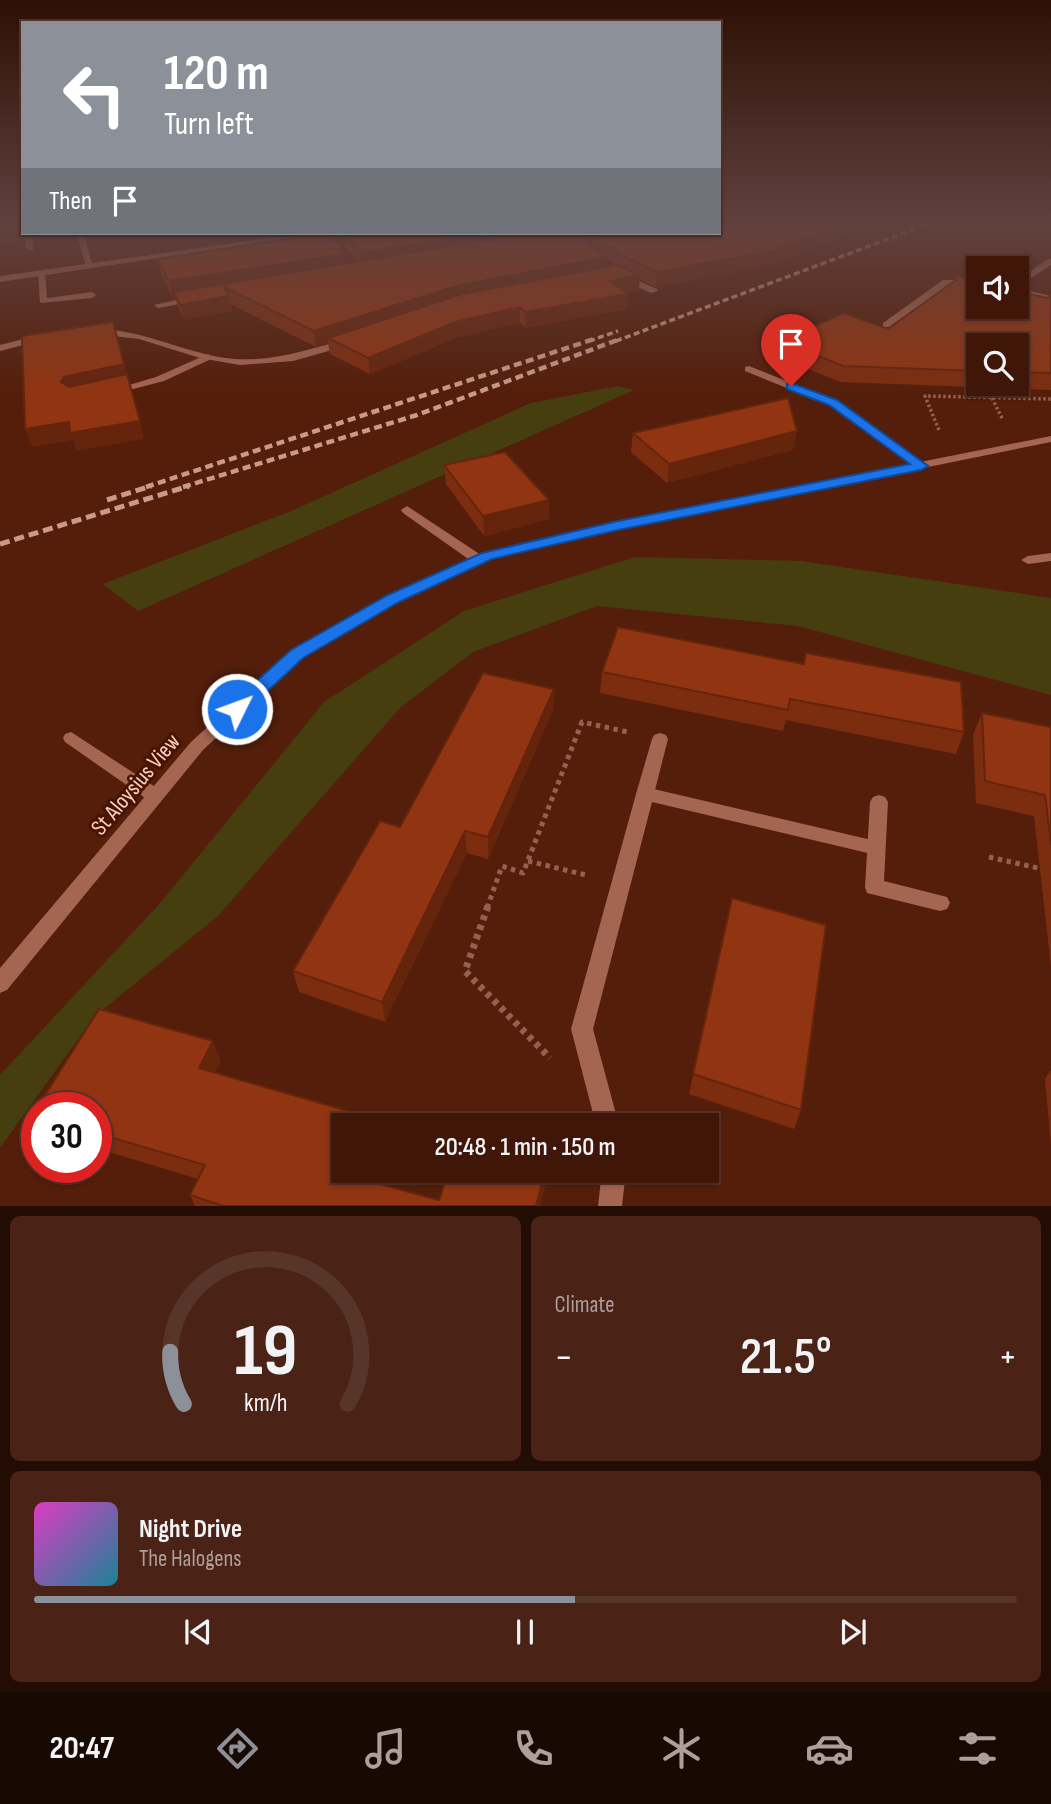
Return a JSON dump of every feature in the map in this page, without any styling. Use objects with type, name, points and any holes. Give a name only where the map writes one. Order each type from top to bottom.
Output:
[{"type":"street","points":[[42,280],[43,302],[92,295]]},
{"type":"street","points":[[631,280],[654,291]]},
{"type":"street","points":[[886,325],[947,282],[966,283]]},
{"type":"street","points":[[1029,294],[1051,299]]},
{"type":"street","points":[[158,305],[211,296]]},
{"type":"street","points":[[89,332],[131,332],[208,358],[233,363],[270,363],[312,354],[363,336]]},
{"type":"street","points":[[0,348],[54,335]]},
{"type":"street","points":[[106,393],[160,379],[208,358]]},
{"type":"street","points":[[749,369],[833,403],[921,466]]},
{"type":"street","name":"St Aloysius View","points":[[0,983],[197,746],[297,654],[394,598],[479,560],[618,526],[1051,439]]},
{"type":"street","points":[[407,510],[479,560]]},
{"type":"street","points":[[1028,560],[1051,557]]},
{"type":"street","points":[[71,738],[154,795]]},
{"type":"street","points":[[604,1113],[582,1029],[660,739]]},
{"type":"street","points":[[645,794],[876,848]]},
{"type":"street","points":[[879,802],[874,887],[940,903]]},
{"type":"street","points":[[610,1206],[613,1183]]},
{"type":"path","points":[[951,460],[925,396],[1051,399]]},
{"type":"path","points":[[558,1066],[465,971],[502,866],[523,873],[582,722],[660,739]]},
{"type":"path","points":[[989,857],[1051,871]]},
{"type":"path","points":[[528,860],[620,884]]},
{"type":"shaded area","points":[[618,386],[634,390],[138,611],[103,584],[291,511],[531,403]]},
{"type":"shaded area","points":[[635,557],[801,561],[1051,598],[1051,695],[798,626],[597,606],[473,652],[400,708],[218,916],[94,1017],[40,1092],[21,1092],[21,1119],[0,1148],[0,1075],[162,901],[324,702],[464,611]]},
{"type":"building","points":[[245,280],[486,280],[456,286],[314,331],[224,287],[229,296],[180,305],[174,292]]},
{"type":"building","points":[[535,280],[614,280],[610,281],[628,294],[525,312],[520,307],[455,322],[368,358],[328,338],[462,294]]},
{"type":"building","points":[[955,280],[966,280],[966,319],[1029,319],[1029,294],[1047,298],[1051,295],[1051,373],[1029,372],[1029,333],[966,333],[966,371],[843,366],[781,341],[844,313],[888,329]]},
{"type":"building","points":[[113,322],[124,364],[64,377],[61,382],[69,387],[127,374],[140,421],[70,433],[69,422],[25,429],[22,336]]},
{"type":"building","points":[[788,398],[797,431],[669,464],[633,433]]},
{"type":"building","points":[[505,452],[549,500],[483,516],[444,465]]},
{"type":"building","points":[[618,627],[804,664],[806,653],[961,682],[964,732],[790,699],[788,710],[602,672]]},
{"type":"building","points":[[483,673],[554,689],[488,837],[465,831],[382,1002],[293,971],[380,821],[400,827]]},
{"type":"building","points":[[982,713],[1051,727],[1051,845],[1045,795],[985,781]]},
{"type":"building","points":[[732,898],[826,925],[801,1110],[693,1074]]},
{"type":"building","points":[[99,1009],[213,1041],[199,1068],[355,1113],[331,1113],[331,1183],[376,1183],[439,1200],[445,1183],[542,1183],[536,1206],[223,1206],[190,1195],[205,1165],[112,1138],[112,1092],[47,1092]]},
{"type":"railway","points":[[616,341],[778,280]]},
{"type":"railway","points":[[589,341],[618,331]]},
{"type":"railway","points":[[146,487],[594,339]]},
{"type":"railway","points":[[183,487],[417,415],[620,339]]},
{"type":"railway","points":[[107,500],[151,486]]},
{"type":"railway","points":[[0,544],[189,486]]},
{"type":"route","points":[[237,709],[297,654],[394,598],[488,556],[618,526],[921,466],[833,403],[791,386]]}]
